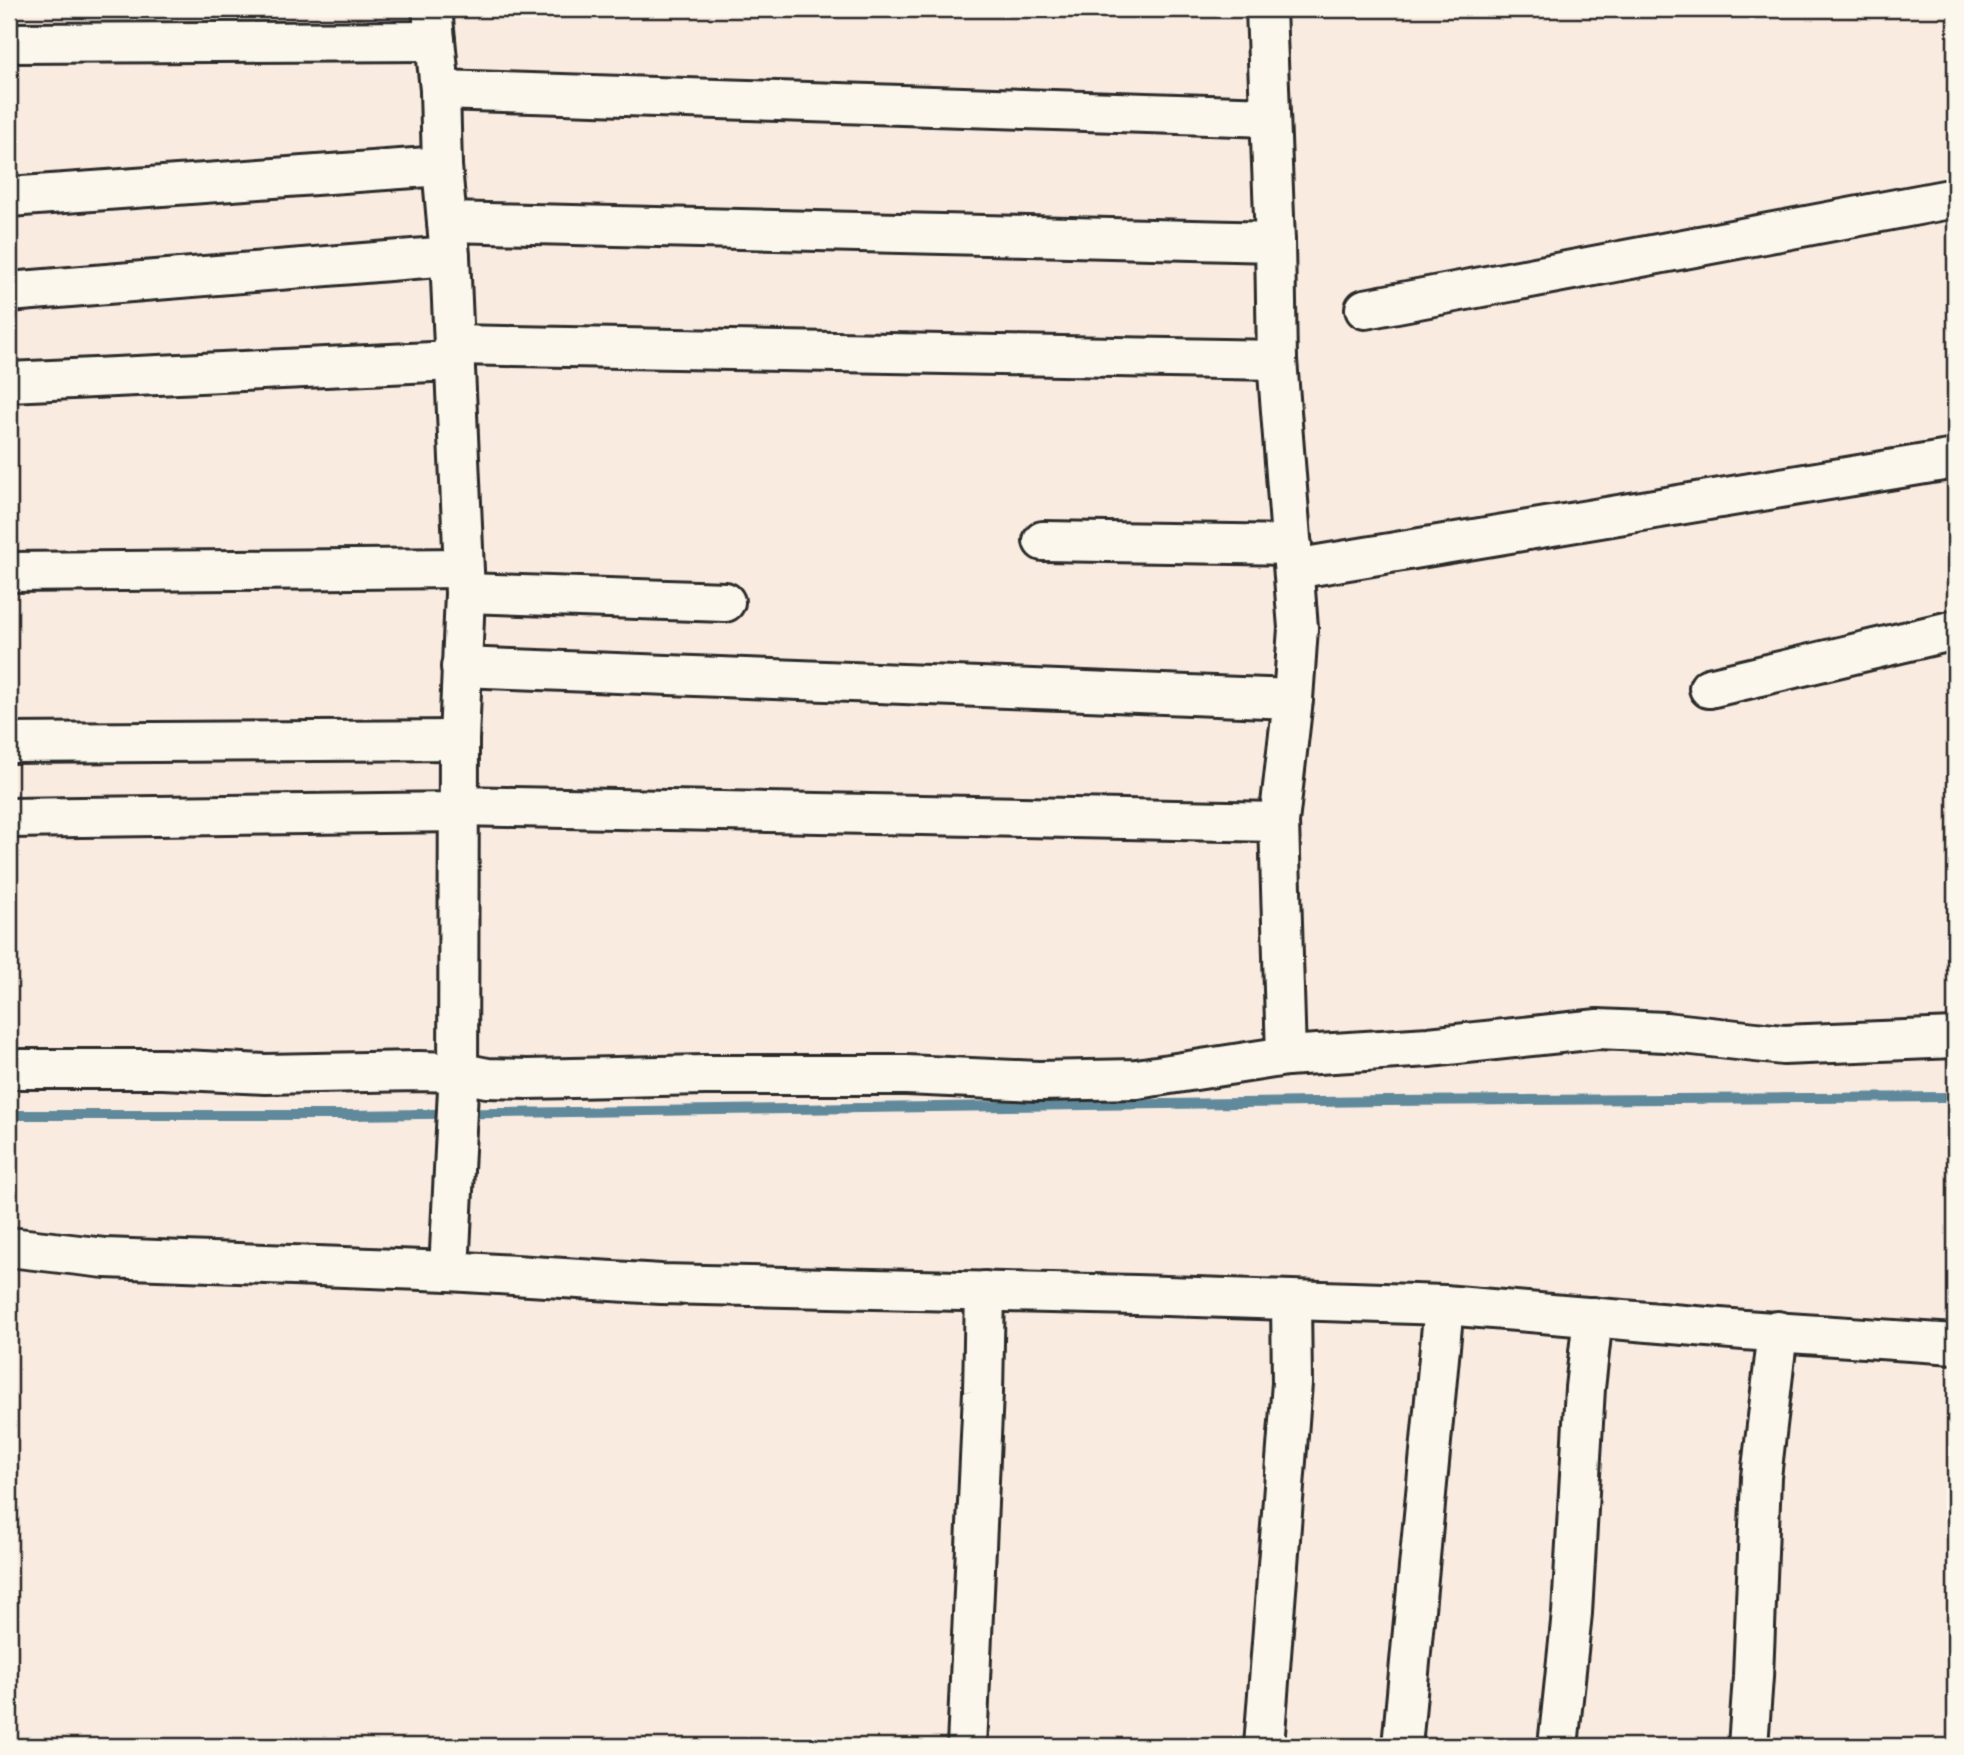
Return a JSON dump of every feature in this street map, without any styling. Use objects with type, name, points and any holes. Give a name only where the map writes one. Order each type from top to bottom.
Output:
[{"type":"street","points":[[1266,9],[1277,360],[1298,628],[1279,822],[1286,1056]]},
{"type":"street","points":[[9,43],[433,25],[440,90],[464,581],[459,740],[457,1081],[449,1271]]},
{"type":"street","points":[[440,90],[1270,117]]},
{"type":"street","points":[[9,197],[442,166]]},
{"type":"street","points":[[1364,309],[1955,198]]},
{"type":"street","points":[[9,292],[448,239],[1275,242]]},
{"type":"street","points":[[9,382],[454,353],[1277,360]]},
{"type":"street","points":[[1043,541],[1293,557],[1955,459]]},
{"type":"street","points":[[9,572],[464,581],[725,602]]},
{"type":"street","points":[[1709,688],[1955,630]]},
{"type":"street","points":[[461,667],[1293,699]]},
{"type":"street","points":[[9,743],[459,740]]},
{"type":"street","points":[[9,818],[459,809],[1279,822]]},
{"type":"street","points":[[9,1069],[163,1069],[265,1074],[358,1071],[457,1081],[487,1078],[906,1075],[1038,1081],[1137,1079],[1286,1056],[1429,1046],[1598,1029],[1665,1032],[1783,1045],[1955,1038]]},
{"type":"street","points":[[9,1247],[105,1258],[449,1271],[661,1284],[1444,1305],[1955,1343]]},
{"type":"street","points":[[967,1746],[985,1291]]},
{"type":"street","points":[[1264,1746],[1292,1383],[1291,1302]]},
{"type":"street","points":[[1402,1746],[1444,1305]]},
{"type":"street","points":[[1558,1746],[1572,1613],[1581,1439],[1593,1317]]},
{"type":"street","points":[[1748,1746],[1754,1677],[1760,1477],[1778,1331]]},
{"type":"waterway","points":[[9,1115],[349,1115],[1385,1101],[1955,1097]]}]
